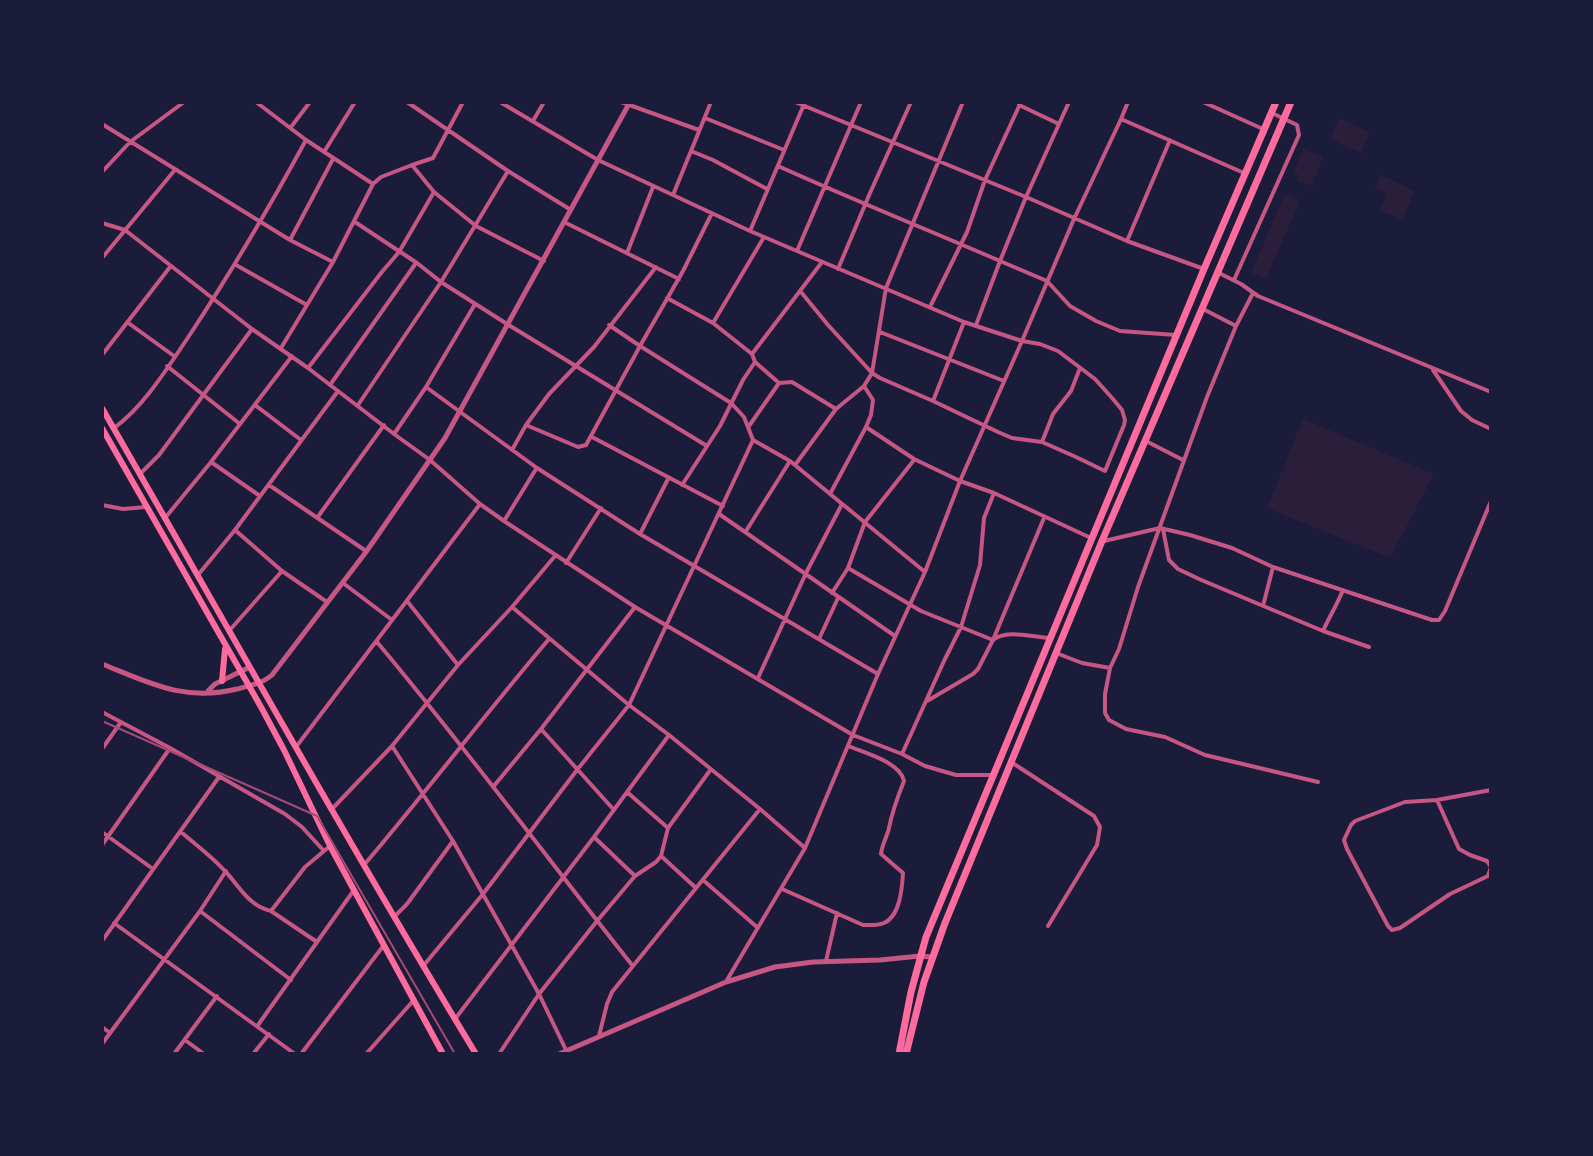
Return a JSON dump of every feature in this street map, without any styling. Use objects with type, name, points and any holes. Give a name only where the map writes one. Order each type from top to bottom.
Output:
[{"type":"main road","points":[[899,1054],[920,956],[1091,538],[1276,102]]},
{"type":"main road","points":[[906,1054],[932,957],[945,923],[1102,541],[1291,102]]},
{"type":"main road","points":[[102,408],[258,683],[476,1054]]},
{"type":"main road","points":[[1141,420],[1153,424]]},
{"type":"main road","points":[[102,428],[241,671],[284,750],[327,849],[354,890],[443,1054]]},
{"type":"main road","points":[[222,681],[225,645]]},
{"type":"street","points":[[102,172],[130,142],[184,102]]},
{"type":"street","points":[[256,102],[333,159],[373,184]]},
{"type":"street","points":[[291,127],[310,102]]},
{"type":"street","points":[[324,152],[355,102]]},
{"type":"street","points":[[407,102],[572,211]]},
{"type":"street","points":[[281,348],[333,262],[373,184],[381,177],[433,158],[463,102]]},
{"type":"street","points":[[500,102],[598,160],[750,231],[964,322],[1058,351],[1095,379],[1122,410],[1125,420],[1120,438],[1105,471],[1042,442],[1012,438],[872,373],[801,292]]},
{"type":"street","points":[[533,121],[544,102]]},
{"type":"street","points":[[621,102],[699,130]]},
{"type":"street","points":[[673,195],[711,102]]},
{"type":"street","points":[[795,102],[1127,241],[1204,269]]},
{"type":"street","points":[[797,251],[861,102]]},
{"type":"street","points":[[838,269],[911,102]]},
{"type":"street","points":[[795,465],[836,409],[864,386],[872,373],[886,288],[963,102]]},
{"type":"street","points":[[976,326],[1026,197],[1069,102]]},
{"type":"street","points":[[726,982],[805,848],[878,674],[925,572],[960,481],[1128,102]]},
{"type":"street","points":[[1203,102],[1264,129]]},
{"type":"street","points":[[102,664],[176,692],[219,693],[258,683],[272,675],[366,552],[430,460],[572,211],[629,104]]},
{"type":"street","points":[[750,231],[804,104]]},
{"type":"street","points":[[930,307],[972,222],[985,180],[1020,104],[1059,124]]},
{"type":"street","points":[[1234,280],[1299,135],[1297,125],[1272,113]]},
{"type":"street","points":[[704,118],[784,150]]},
{"type":"street","points":[[1121,119],[1245,174]]},
{"type":"street","points":[[102,124],[290,240],[333,262]]},
{"type":"street","points":[[114,428],[134,412],[213,299],[262,221],[306,140]]},
{"type":"street","points":[[1127,241],[1170,140]]},
{"type":"street","points":[[691,151],[767,189]]},
{"type":"street","points":[[290,240],[333,159]]},
{"type":"street","points":[[412,165],[434,192],[476,226],[544,261]]},
{"type":"street","points":[[778,166],[1047,281],[1070,306],[1096,321],[1120,331],[1176,335]]},
{"type":"street","points":[[102,258],[175,170]]},
{"type":"street","points":[[358,405],[441,282],[508,171]]},
{"type":"street","points":[[627,253],[653,187]]},
{"type":"street","points":[[308,368],[399,252],[434,192]]},
{"type":"street","points":[[526,425],[578,447],[586,445],[679,279],[712,213]]},
{"type":"street","points":[[355,222],[441,282],[707,446]]},
{"type":"street","points":[[564,222],[679,279]]},
{"type":"street","points":[[102,223],[125,230],[252,329],[430,460],[480,504],[635,607],[853,735],[925,766],[956,775],[993,775]]},
{"type":"street","points":[[713,323],[764,237]]},
{"type":"street","points":[[752,354],[822,262]]},
{"type":"street","points":[[330,385],[417,263]]},
{"type":"street","points":[[236,264],[307,305]]},
{"type":"street","points":[[102,355],[170,267]]},
{"type":"street","points":[[512,450],[549,394],[594,347],[656,267]]},
{"type":"street","points":[[1217,272],[1253,293],[1491,392]]},
{"type":"street","points":[[1253,293],[1236,326],[1183,460],[1162,528],[1138,587],[1110,668],[1105,713],[1109,720],[1126,729],[1165,737],[1205,755],[1318,782]]},
{"type":"street","points":[[667,298],[713,323],[752,354],[755,362],[779,383],[798,385],[836,409]]},
{"type":"street","points":[[394,434],[426,387],[475,303]]},
{"type":"street","points":[[1202,308],[1236,326]]},
{"type":"street","points":[[127,322],[174,357]]},
{"type":"street","points":[[933,401],[964,322]]},
{"type":"street","points":[[423,967],[629,705],[753,440],[744,417],[731,403],[609,325]]},
{"type":"street","points":[[140,474],[159,455],[252,329]]},
{"type":"street","points":[[880,332],[1004,381]]},
{"type":"street","points":[[165,518],[292,356]]},
{"type":"street","points":[[682,485],[720,426],[755,362]]},
{"type":"street","points":[[167,366],[240,424]]},
{"type":"street","points":[[1042,442],[1053,414],[1071,391],[1080,368]]},
{"type":"street","points":[[1432,368],[1461,411],[1491,429]]},
{"type":"street","points":[[749,426],[779,383]]},
{"type":"street","points":[[830,494],[871,415],[873,400],[864,386]]},
{"type":"street","points":[[426,387],[537,468],[640,534],[878,674]]},
{"type":"street","points":[[198,575],[338,391]]},
{"type":"street","points":[[255,405],[301,441]]},
{"type":"street","points":[[317,518],[384,425]]},
{"type":"street","points":[[866,427],[914,459],[1091,538]]},
{"type":"street","points":[[592,437],[723,506]]},
{"type":"street","points":[[1120,438],[1130,447]]},
{"type":"street","points":[[753,440],[790,461],[925,572]]},
{"type":"street","points":[[1146,441],[1183,460]]},
{"type":"street","points":[[832,593],[848,568],[865,522],[914,459]]},
{"type":"street","points":[[746,531],[790,461]]},
{"type":"street","points":[[211,462],[260,496]]},
{"type":"street","points":[[504,521],[537,468]]},
{"type":"street","points":[[640,534],[669,479]]},
{"type":"street","points":[[269,485],[366,552]]},
{"type":"street","points":[[902,754],[961,627],[980,565],[984,518],[994,493]]},
{"type":"street","points":[[1102,541],[1162,528],[1232,548],[1273,567],[1439,620],[1491,501]]},
{"type":"street","points":[[296,747],[480,504]]},
{"type":"street","points":[[758,678],[806,573],[842,504]]},
{"type":"street","points":[[102,505],[123,509],[146,507]]},
{"type":"street","points":[[566,563],[601,508]]},
{"type":"street","points":[[719,514],[895,637]]},
{"type":"street","points":[[926,701],[978,669],[1044,518]]},
{"type":"street","points":[[1162,528],[1169,560],[1178,569],[1323,631],[1369,647]]},
{"type":"street","points":[[235,530],[282,571],[327,602]]},
{"type":"street","points":[[332,809],[392,746],[458,665],[555,556]]},
{"type":"street","points":[[1263,606],[1273,567]]},
{"type":"street","points":[[848,568],[944,621],[993,640]]},
{"type":"street","points":[[229,631],[282,571]]},
{"type":"street","points":[[343,583],[392,620]]},
{"type":"street","points":[[1323,631],[1343,590]]},
{"type":"street","points":[[819,639],[838,597]]},
{"type":"street","points":[[407,601],[458,665]]},
{"type":"street","points":[[512,607],[805,848]]},
{"type":"street","points":[[493,787],[635,607]]},
{"type":"street","points":[[993,640],[998,635],[1006,634],[1050,638]]},
{"type":"street","points":[[364,865],[549,639]]},
{"type":"street","points":[[377,642],[632,965]]},
{"type":"street","points":[[1056,653],[1082,663],[1110,668]]},
{"type":"street","points":[[208,692],[250,667]]},
{"type":"street","points":[[102,712],[285,814],[327,849],[305,867],[271,911]]},
{"type":"street","points":[[102,749],[121,722]]},
{"type":"street","points":[[541,729],[614,810]]},
{"type":"street","points":[[455,1019],[669,735]]},
{"type":"street","points":[[392,746],[453,841],[539,994],[566,1050]]},
{"type":"street","points":[[782,889],[863,925],[885,923],[895,912],[903,873],[881,854],[881,846],[888,832],[903,776],[896,767],[848,746]]},
{"type":"street","points":[[102,845],[170,748]]},
{"type":"street","points":[[1011,762],[1094,816],[1100,827],[1097,845],[1048,926]]},
{"type":"street","points":[[499,1054],[539,994],[597,921],[635,876],[661,856],[668,828],[711,769]]},
{"type":"street","points":[[102,941],[219,777]]},
{"type":"street","points":[[1437,800],[1456,844],[1465,853],[1487,861],[1490,872],[1486,878],[1450,894],[1400,928],[1392,930],[1347,849],[1344,840],[1351,825],[1405,802],[1437,800],[1491,790]]},
{"type":"street","points":[[627,792],[668,828]]},
{"type":"street","points":[[599,1036],[612,992],[760,809]]},
{"type":"street","points":[[102,832],[153,869]]},
{"type":"street","points":[[181,832],[226,871],[252,903],[271,911],[317,942]]},
{"type":"street","points":[[594,837],[635,876]]},
{"type":"street","points":[[394,917],[453,841]]},
{"type":"street","points":[[661,856],[696,888]]},
{"type":"street","points":[[102,1044],[226,871]]},
{"type":"street","points":[[703,880],[758,928]]},
{"type":"street","points":[[257,1026],[354,890]]},
{"type":"street","points":[[200,911],[291,980]]},
{"type":"street","points":[[826,961],[837,913]]},
{"type":"street","points":[[114,923],[298,1054],[384,945]]},
{"type":"street","points":[[559,1054],[726,982],[775,967],[826,961],[932,957]]},
{"type":"street","points":[[174,1054],[217,996]]},
{"type":"street","points":[[366,1054],[413,1001]]},
{"type":"street","points":[[102,1027],[110,1033]]},
{"type":"street","points":[[253,1054],[269,1034]]},
{"type":"street","points":[[185,1040],[204,1054]]},
{"type":"shaded area","points":[[1339,118],[1370,132],[1361,153],[1330,139]]},
{"type":"shaded area","points":[[1303,149],[1323,157],[1312,186],[1297,180],[1299,175],[1293,173]]},
{"type":"shaded area","points":[[1381,175],[1415,191],[1402,220],[1380,210],[1387,194],[1375,188]]},
{"type":"shaded area","points":[[1285,194],[1300,201],[1266,279],[1251,273]]},
{"type":"shaded area","points":[[1303,419],[1434,474],[1390,558],[1267,508]]},
{"type":"railway","points":[[102,721],[317,816],[455,1054]]}]
